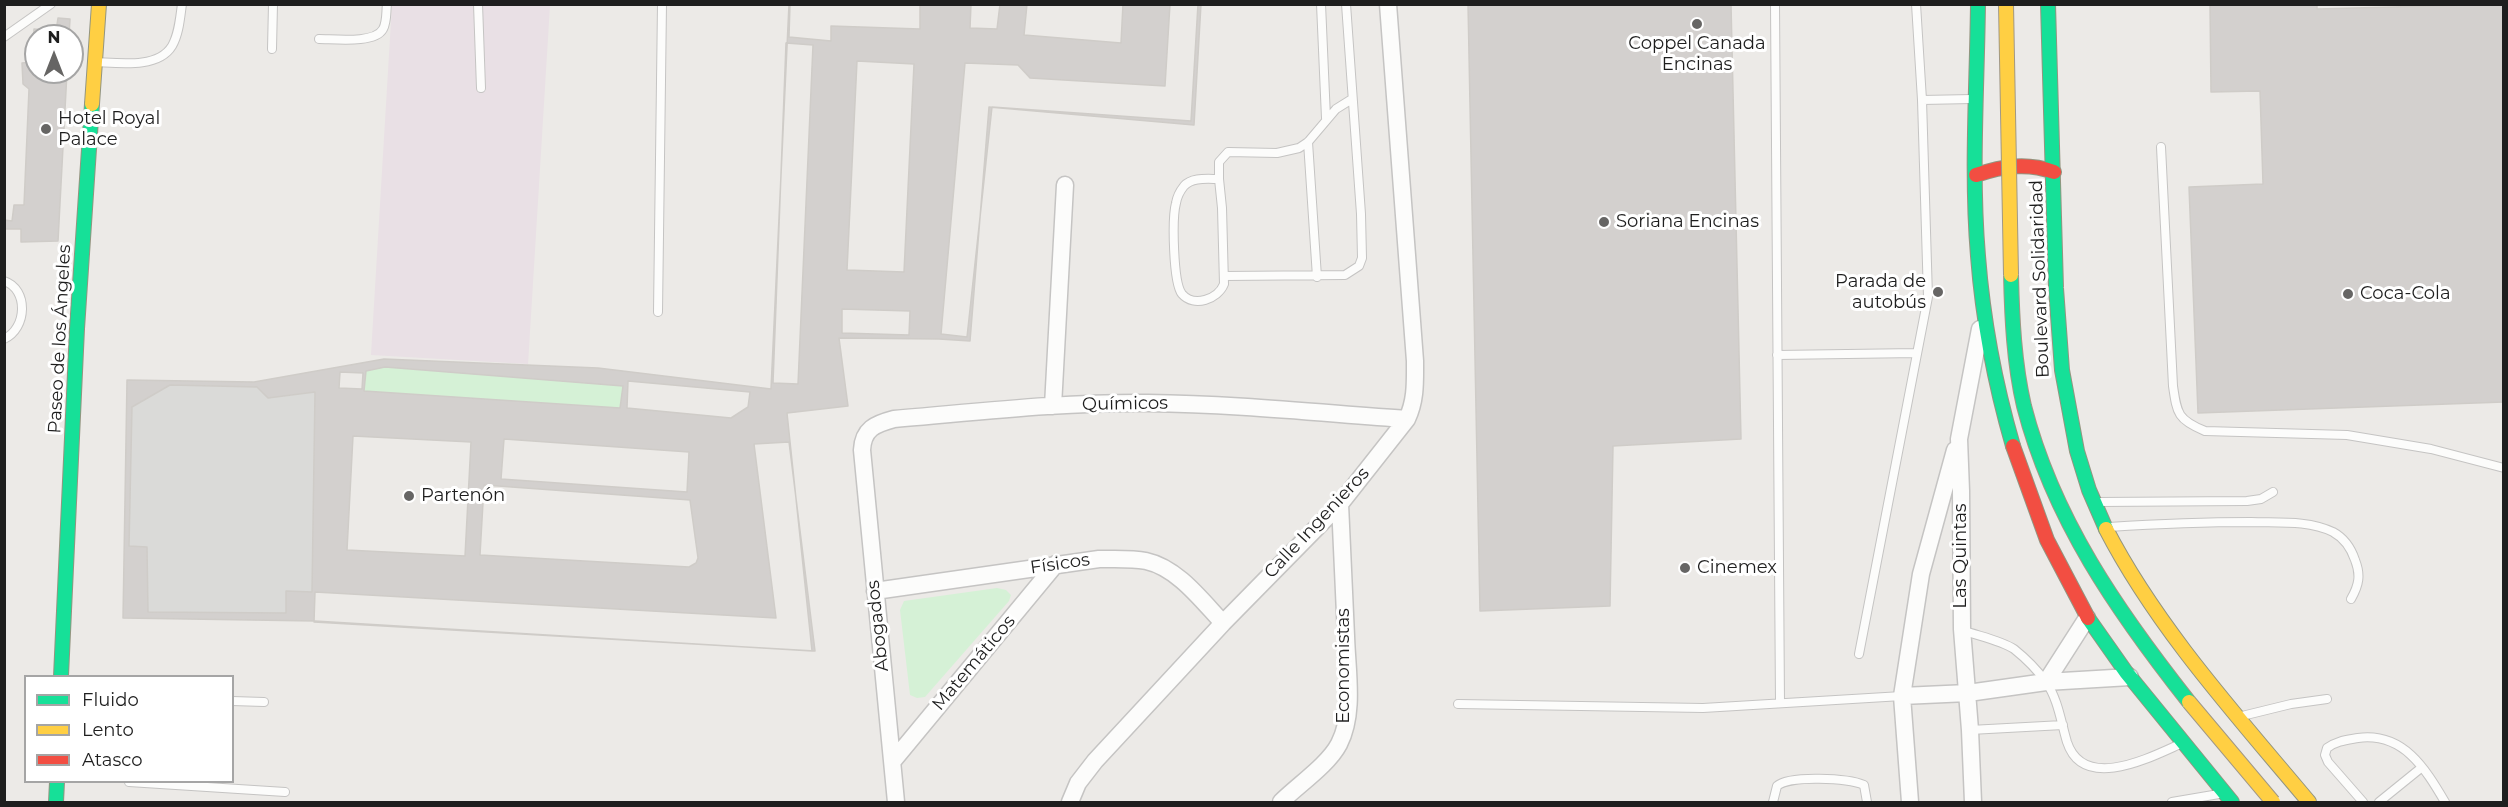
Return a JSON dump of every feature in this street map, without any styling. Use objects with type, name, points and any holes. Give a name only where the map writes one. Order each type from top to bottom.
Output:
[{"type":"main road","name":"Paseo de los Ángeles","points":[[61,675],[77,329],[99,4]]},
{"type":"main road","points":[[1972,4],[1978,11],[1975,99],[1976,175],[1978,253],[1983,310],[1997,384],[2029,499],[2050,550],[2087,618],[2130,677],[2228,798]]},
{"type":"main road","points":[[2006,4],[2011,292],[2021,383],[2030,427],[2054,490],[2075,536],[2108,594],[2139,637],[2273,802]]},
{"type":"main road","name":"Boulevard Solidaridad","points":[[2048,4],[2056,310],[2064,396],[2080,461],[2105,528],[2148,599],[2309,802]]},
{"type":"main road","points":[[1976,175],[2013,164],[2041,167],[2054,172]]},
{"type":"main road","points":[[56,802],[57,783]]},
{"type":"street","name":"Calle Ingenieros","points":[[1070,802],[1078,783],[1095,761],[1223,623],[1340,504],[1407,419],[1412,408],[1415,391],[1415,361],[1388,4]]},
{"type":"street","points":[[1053,406],[1065,186]]},
{"type":"street","name":"Las Quintas","points":[[1973,802],[1971,730],[1962,630],[1959,439],[1983,310]]},
{"type":"street","name":"Químicos","points":[[861,450],[865,433],[873,426],[886,421],[1053,406],[1147,403],[1209,405],[1407,419]]},
{"type":"street","points":[[1910,802],[1902,696],[1921,573],[1959,439]]},
{"type":"street","name":"Abogados","points":[[861,450],[896,802]]},
{"type":"street","name":"Economistas","points":[[1281,802],[1328,758],[1345,731],[1348,714],[1340,504]]},
{"type":"street","name":"Físicos","points":[[874,591],[1056,564],[1128,558],[1149,562],[1169,571],[1191,589],[1223,623]]},
{"type":"street","name":"Matemáticos","points":[[893,761],[1056,564]]},
{"type":"street","points":[[2046,682],[2087,618]]},
{"type":"street","points":[[1902,696],[1968,693],[2046,682],[2130,677]]},
{"type":"lane","points":[[4,37],[51,4]]},
{"type":"lane","points":[[95,62],[139,62],[164,55],[172,47],[177,34],[182,4]]},
{"type":"lane","points":[[272,49],[273,4]]},
{"type":"lane","points":[[319,39],[359,39],[378,35],[383,29],[387,4]]},
{"type":"lane","points":[[478,4],[481,88]]},
{"type":"lane","points":[[658,312],[662,4]]},
{"type":"lane","points":[[1321,4],[1326,118]]},
{"type":"lane","points":[[1224,276],[1345,276],[1359,266],[1362,258],[1346,4]]},
{"type":"lane","points":[[1775,4],[1780,703]]},
{"type":"lane","points":[[1859,654],[1928,297],[1922,100],[1916,4]]},
{"type":"lane","points":[[1219,179],[1195,180],[1185,184],[1179,193],[1174,213],[1178,284],[1185,296],[1199,300],[1214,298],[1222,290],[1224,276],[1219,162],[1228,152],[1277,153],[1299,148],[1308,142],[1326,118],[1353,99]]},
{"type":"lane","points":[[1922,100],[1975,99]]},
{"type":"lane","points":[[1308,142],[1317,277]]},
{"type":"lane","points":[[2161,147],[2173,386],[2176,409],[2181,418],[2205,431],[2348,435],[2431,449],[2504,468]]},
{"type":"lane","points":[[4,281],[16,287],[21,295],[21,323],[16,331],[4,339]]},
{"type":"lane","points":[[1777,355],[1917,353]]},
{"type":"lane","points":[[2095,502],[2247,501],[2261,499],[2272,492]]},
{"type":"lane","points":[[2105,528],[2229,522],[2312,525],[2340,536],[2352,553],[2359,572],[2359,581],[2351,599]]},
{"type":"lane","points":[[1962,630],[2013,649],[2046,682],[2072,754],[2079,762],[2093,768],[2118,766],[2142,760],[2183,742]]},
{"type":"lane","points":[[1458,704],[1703,708],[1902,696]]},
{"type":"lane","points":[[2239,716],[2291,704],[2327,699]]},
{"type":"lane","points":[[234,701],[264,702]]},
{"type":"lane","points":[[1971,730],[2063,725]]},
{"type":"lane","points":[[2363,802],[2328,762],[2325,755],[2327,748],[2333,743],[2372,736],[2395,742],[2407,750],[2445,802]]},
{"type":"lane","points":[[2379,802],[2421,768]]},
{"type":"lane","points":[[1773,802],[1777,786],[1789,780],[1845,780],[1864,784],[1867,802]]},
{"type":"lane","points":[[145,783],[285,792]]},
{"type":"lane","points":[[2172,802],[2228,798]]},
{"type":"shaded area","points":[[392,5],[550,5],[528,364],[371,355]]},
{"type":"shaded area","points":[[170,385],[257,387],[269,398],[315,392],[312,592],[287,591],[286,613],[148,612],[147,548],[129,546],[132,407]]},
{"type":"green space","points":[[385,367],[623,386],[620,408],[364,391],[366,371]]},
{"type":"green space","points":[[997,588],[1006,590],[1011,595],[1009,601],[925,697],[917,698],[910,695],[900,610],[904,601]]},
{"type":"building","points":[[789,4],[1027,4],[1024,35],[1121,43],[1123,4],[1201,4],[1194,125],[989,107],[970,341],[839,338],[848,406],[787,413],[812,651],[315,621],[123,618],[127,380],[254,382],[384,359],[598,368],[771,389]],"holes":[[[385,367],[623,386],[620,408],[364,391],[366,371]],[[170,385],[257,387],[268,398],[315,392],[312,592],[286,591],[286,613],[148,612],[147,547],[129,546],[132,407]],[[484,485],[690,500],[698,558],[696,563],[689,567],[480,555]]]},
{"type":"building","points":[[790,4],[920,4],[920,29],[831,26],[831,41],[789,37]]},
{"type":"building","points":[[971,4],[1000,4],[997,29],[970,28]]},
{"type":"building","points":[[1170,4],[1198,4],[1191,121],[992,107],[967,337],[941,334],[965,63],[1018,65],[1030,78],[1165,86]]},
{"type":"building","name":"Soriana Encinas","points":[[1468,4],[1731,4],[1741,439],[1613,446],[1610,606],[1480,611]]},
{"type":"building","name":"Coca-Cola","points":[[2210,4],[2317,4],[2317,9],[2504,4],[2504,402],[2198,413],[2189,187],[2263,184],[2260,91],[2211,92]]},
{"type":"building","name":"Hotel Royal Palace","points":[[58,18],[70,19],[70,24],[57,24]]},
{"type":"building","points":[[786,43],[813,45],[798,384],[773,383]]},
{"type":"building","points":[[857,61],[914,64],[904,272],[847,270]]},
{"type":"building","name":"Hotel Royal Palace","points":[[22,63],[24,63],[24,84],[66,84],[58,241],[21,242],[21,229],[4,229],[4,220],[12,221],[14,205],[24,205],[29,89],[23,84]]},
{"type":"building","points":[[842,309],[910,311],[909,335],[842,333]]},
{"type":"building","points":[[340,372],[363,373],[362,389],[339,388]]},
{"type":"building","points":[[628,381],[750,392],[748,407],[731,418],[627,408]]},
{"type":"building","name":"Partenón","points":[[353,436],[471,442],[465,556],[347,550]]},
{"type":"building","points":[[504,439],[689,452],[687,492],[501,479]]},
{"type":"building","points":[[789,442],[815,651],[314,622],[315,592],[776,618],[754,444]]},
{"type":"traffic: fast","points":[[1978,4],[1975,162],[1978,256],[1991,352],[2013,446]]},
{"type":"traffic: fast","points":[[2048,4],[2056,288],[2062,370],[2077,451],[2089,490],[2106,529]]},
{"type":"traffic: fast","points":[[61,675],[77,329],[92,104]]},
{"type":"traffic: fast","points":[[2011,275],[2014,341],[2024,406],[2052,487],[2070,526],[2113,599],[2189,702]]},
{"type":"traffic: fast","points":[[2088,618],[2126,672],[2232,802]]},
{"type":"traffic: fast","points":[[56,802],[57,783]]},
{"type":"traffic: slow","points":[[92,104],[99,4]]},
{"type":"traffic: slow","points":[[2006,4],[2011,275]]},
{"type":"traffic: slow","points":[[2106,529],[2126,566],[2149,601],[2200,671],[2309,802]]},
{"type":"traffic: slow","points":[[2189,702],[2273,802]]},
{"type":"traffic: jam","points":[[1976,175],[2015,166],[2034,167],[2054,172]]},
{"type":"traffic: jam","points":[[2013,446],[2047,540],[2088,618]]},
{"type":"place","name":"Coppel Canada Encinas","points":[[1697,24]]},
{"type":"place","name":"Hotel Royal Palace","points":[[46,129]]},
{"type":"place","name":"Soriana Encinas","points":[[1604,222]]},
{"type":"place","name":"Parada de autobús","points":[[1938,292]]},
{"type":"place","name":"Coca-Cola","points":[[2348,294]]},
{"type":"place","name":"Partenón","points":[[409,496]]},
{"type":"place","name":"Cinemex","points":[[1685,568]]}]
